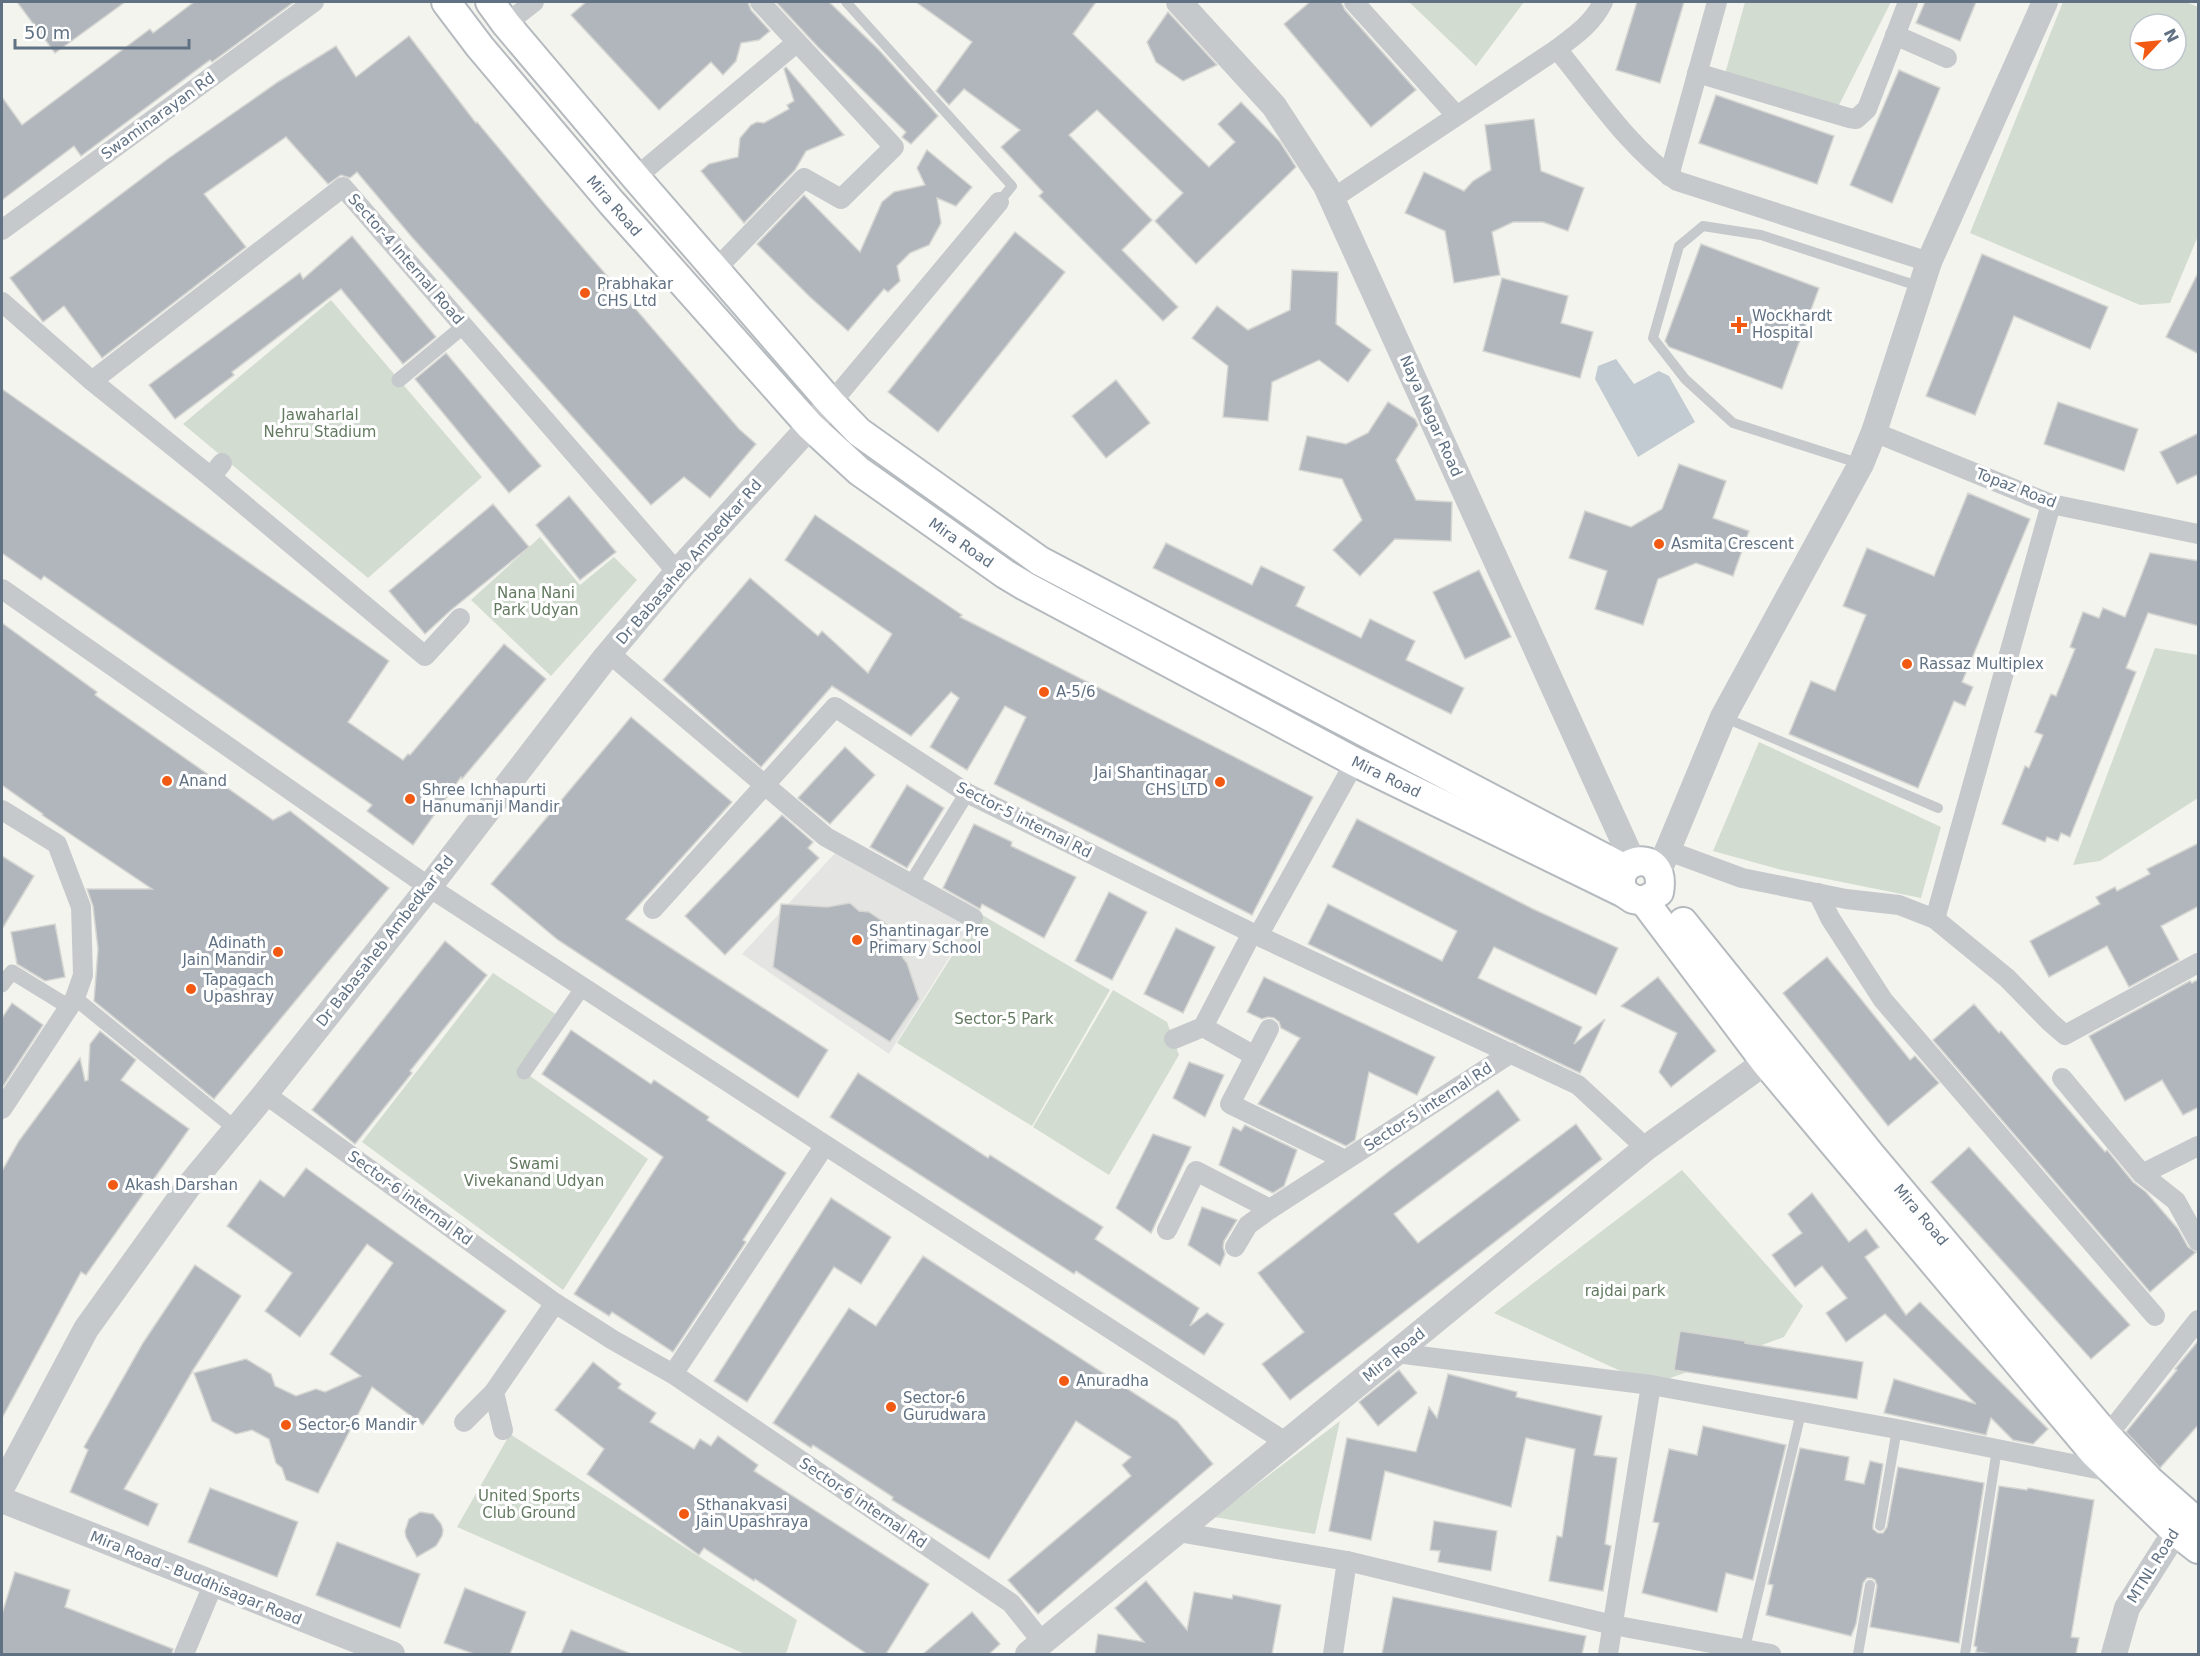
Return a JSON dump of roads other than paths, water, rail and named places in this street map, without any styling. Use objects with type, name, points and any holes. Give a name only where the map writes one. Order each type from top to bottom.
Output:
[{"type":"main road","name":"Mira Road","points":[[446,2],[480,47],[610,202],[810,426],[859,471],[1005,574],[1355,762],[1644,877]]},
{"type":"main road","name":"Mira Road","points":[[490,2],[506,24],[636,177],[831,403],[859,432],[1040,561],[1644,877],[1775,1055],[1870,1154],[2100,1444],[2125,1471],[2191,1531]]},
{"type":"street","name":"Swaminarayan Rd","points":[[2,230],[314,2]]},
{"type":"street","points":[[506,24],[534,2]]},
{"type":"street","points":[[716,269],[804,178],[841,200],[894,147],[760,2]]},
{"type":"street","name":"Naya Nagar Road","points":[[1179,2],[1274,106],[1326,186],[1644,877]]},
{"type":"street","points":[[1354,2],[1456,115]]},
{"type":"street","points":[[1332,199],[1582,31],[1596,15],[1603,2]]},
{"type":"street","points":[[1669,176],[1717,2]]},
{"type":"street","points":[[1697,73],[1856,119],[1867,109],[1908,2]]},
{"type":"street","points":[[2044,2],[1929,262],[1874,432],[1861,464],[1723,717],[1644,877],[1742,878],[1846,899],[1899,905],[1935,919],[2007,978],[2065,1035],[2199,963]]},
{"type":"street","points":[[1895,35],[1947,58]]},
{"type":"street","points":[[636,177],[796,43]]},
{"type":"street","points":[[1557,49],[1640,151],[1658,168],[1677,181],[1929,262]]},
{"type":"street","name":"Sector-4 Internal Road","points":[[93,381],[343,187],[677,572]]},
{"type":"street","points":[[831,403],[999,202]]},
{"type":"street","points":[[2,302],[93,381],[217,470],[425,656],[460,618]]},
{"type":"street","points":[[399,380],[464,326]]},
{"type":"street","name":"Dr Babasaheb Ambedkar Rd","points":[[2,1486],[86,1329],[188,1187],[429,887],[609,653],[677,572],[831,403]]},
{"type":"street","name":"Topaz Road","points":[[1874,432],[2051,504],[2199,534]]},
{"type":"street","points":[[1935,919],[2051,504]]},
{"type":"street","points":[[2,589],[429,887],[1287,1443]]},
{"type":"street","points":[[609,653],[826,837],[973,918]]},
{"type":"street","name":"Sector-5 internal Rd","points":[[653,909],[835,707],[967,793],[1255,934],[1578,1085],[1646,1148]]},
{"type":"street","points":[[1174,1039],[1203,1028],[1355,762]]},
{"type":"street","points":[[911,884],[967,793]]},
{"type":"street","points":[[2,810],[57,844],[81,907],[83,975],[72,1002],[2,1109]]},
{"type":"street","points":[[1818,893],[1830,918],[1882,1000],[2155,1316]]},
{"type":"street","points":[[2,986],[12,972],[72,1002],[236,1129]]},
{"type":"street","points":[[524,1072],[583,987]]},
{"type":"street","points":[[1203,1028],[1255,1056]]},
{"type":"street","points":[[1269,1029],[1230,1104],[1345,1161]]},
{"type":"street","name":"Sector-5 internal Rd","points":[[1235,1247],[1248,1225],[1270,1209],[1511,1053]]},
{"type":"street","name":"Mira Road","points":[[1035,1649],[1646,1148],[1775,1055]]},
{"type":"street","points":[[2062,1078],[2142,1174],[2176,1201],[2199,1241]]},
{"type":"street","name":"Sector-6 internal Rd","points":[[265,1094],[555,1303],[613,1340],[673,1374],[1011,1603],[1035,1649]]},
{"type":"street","points":[[673,1374],[825,1145]]},
{"type":"street","points":[[2142,1174],[2199,1146]]},
{"type":"street","points":[[1167,1230],[1196,1172],[1270,1209]]},
{"type":"street","points":[[464,1422],[494,1392],[555,1303]]},
{"type":"street","points":[[2100,1444],[2199,1320]]},
{"type":"street","points":[[1396,1353],[1651,1385],[2125,1471]]},
{"type":"street","points":[[1608,1654],[1651,1385]]},
{"type":"street","points":[[494,1392],[504,1430]]},
{"type":"street","name":"Mira Road - Buddhisagar Road","points":[[2,1500],[392,1654]]},
{"type":"street","name":"MTNL Road","points":[[2114,1654],[2127,1608],[2191,1531]]},
{"type":"street","name":"MTNL Road","points":[[2127,1654],[2134,1625],[2144,1604],[2191,1531]]},
{"type":"street","points":[[1178,1532],[1347,1561],[1613,1625],[1744,1652],[1771,1654]]},
{"type":"street","points":[[1333,1654],[1347,1561]]},
{"type":"street","points":[[184,1654],[213,1585]]},
{"type":"lane","points":[[846,2],[1012,186],[999,202]]},
{"type":"lane","points":[[1861,464],[1733,423],[1685,379],[1653,338],[1680,246],[1703,226],[1761,235],[1922,287]]},
{"type":"lane","points":[[1723,717],[1938,808]]},
{"type":"lane","points":[[1744,1652],[1801,1413]]},
{"type":"lane","points":[[1880,1526],[1897,1430]]},
{"type":"lane","points":[[1965,1654],[1996,1449]]},
{"type":"lane","points":[[1857,1654],[1870,1586]]},
{"type":"place","name":"Prabhakar CHS Ltd","points":[[585,293]]},
{"type":"place","name":"Wockhardt Hospital","points":[[1739,325]]},
{"type":"place","name":"Asmita Crescent","points":[[1659,544]]},
{"type":"place","name":"Rassaz Multiplex","points":[[1907,664]]},
{"type":"place","name":"A-5/6","points":[[1044,692]]},
{"type":"place","name":"Anand","points":[[167,781]]},
{"type":"place","name":"Jai Shantinagar CHS LTD","points":[[1220,782]]},
{"type":"place","name":"Shree Ichhapurti Hanumanji Mandir","points":[[410,799]]},
{"type":"place","name":"Shantinagar Pre Primary School","points":[[857,940]]},
{"type":"place","name":"Adinath Jain Mandir","points":[[278,952]]},
{"type":"place","name":"Tapagach Upashray","points":[[191,989]]},
{"type":"place","name":"Akash Darshan","points":[[113,1185]]},
{"type":"place","name":"Anuradha","points":[[1064,1381]]},
{"type":"place","name":"Sector-6 Gurudwara","points":[[891,1407]]},
{"type":"place","name":"Sector-6 Mandir","points":[[286,1425]]},
{"type":"place","name":"Sthanakvasi Jain Upashraya","points":[[684,1514]]},
{"type":"park label","name":"Jawaharlal Nehru Stadium","points":[[320,424]]},
{"type":"park label","name":"Nana Nani Park Udyan","points":[[536,602]]},
{"type":"park label","name":"Sector-5 Park","points":[[1004,1019]]},
{"type":"park label","name":"Swami Vivekanand Udyan","points":[[534,1172]]},
{"type":"park label","name":"rajdai park","points":[[1625,1291]]},
{"type":"park label","name":"United Sports Club Ground","points":[[529,1504]]}]
